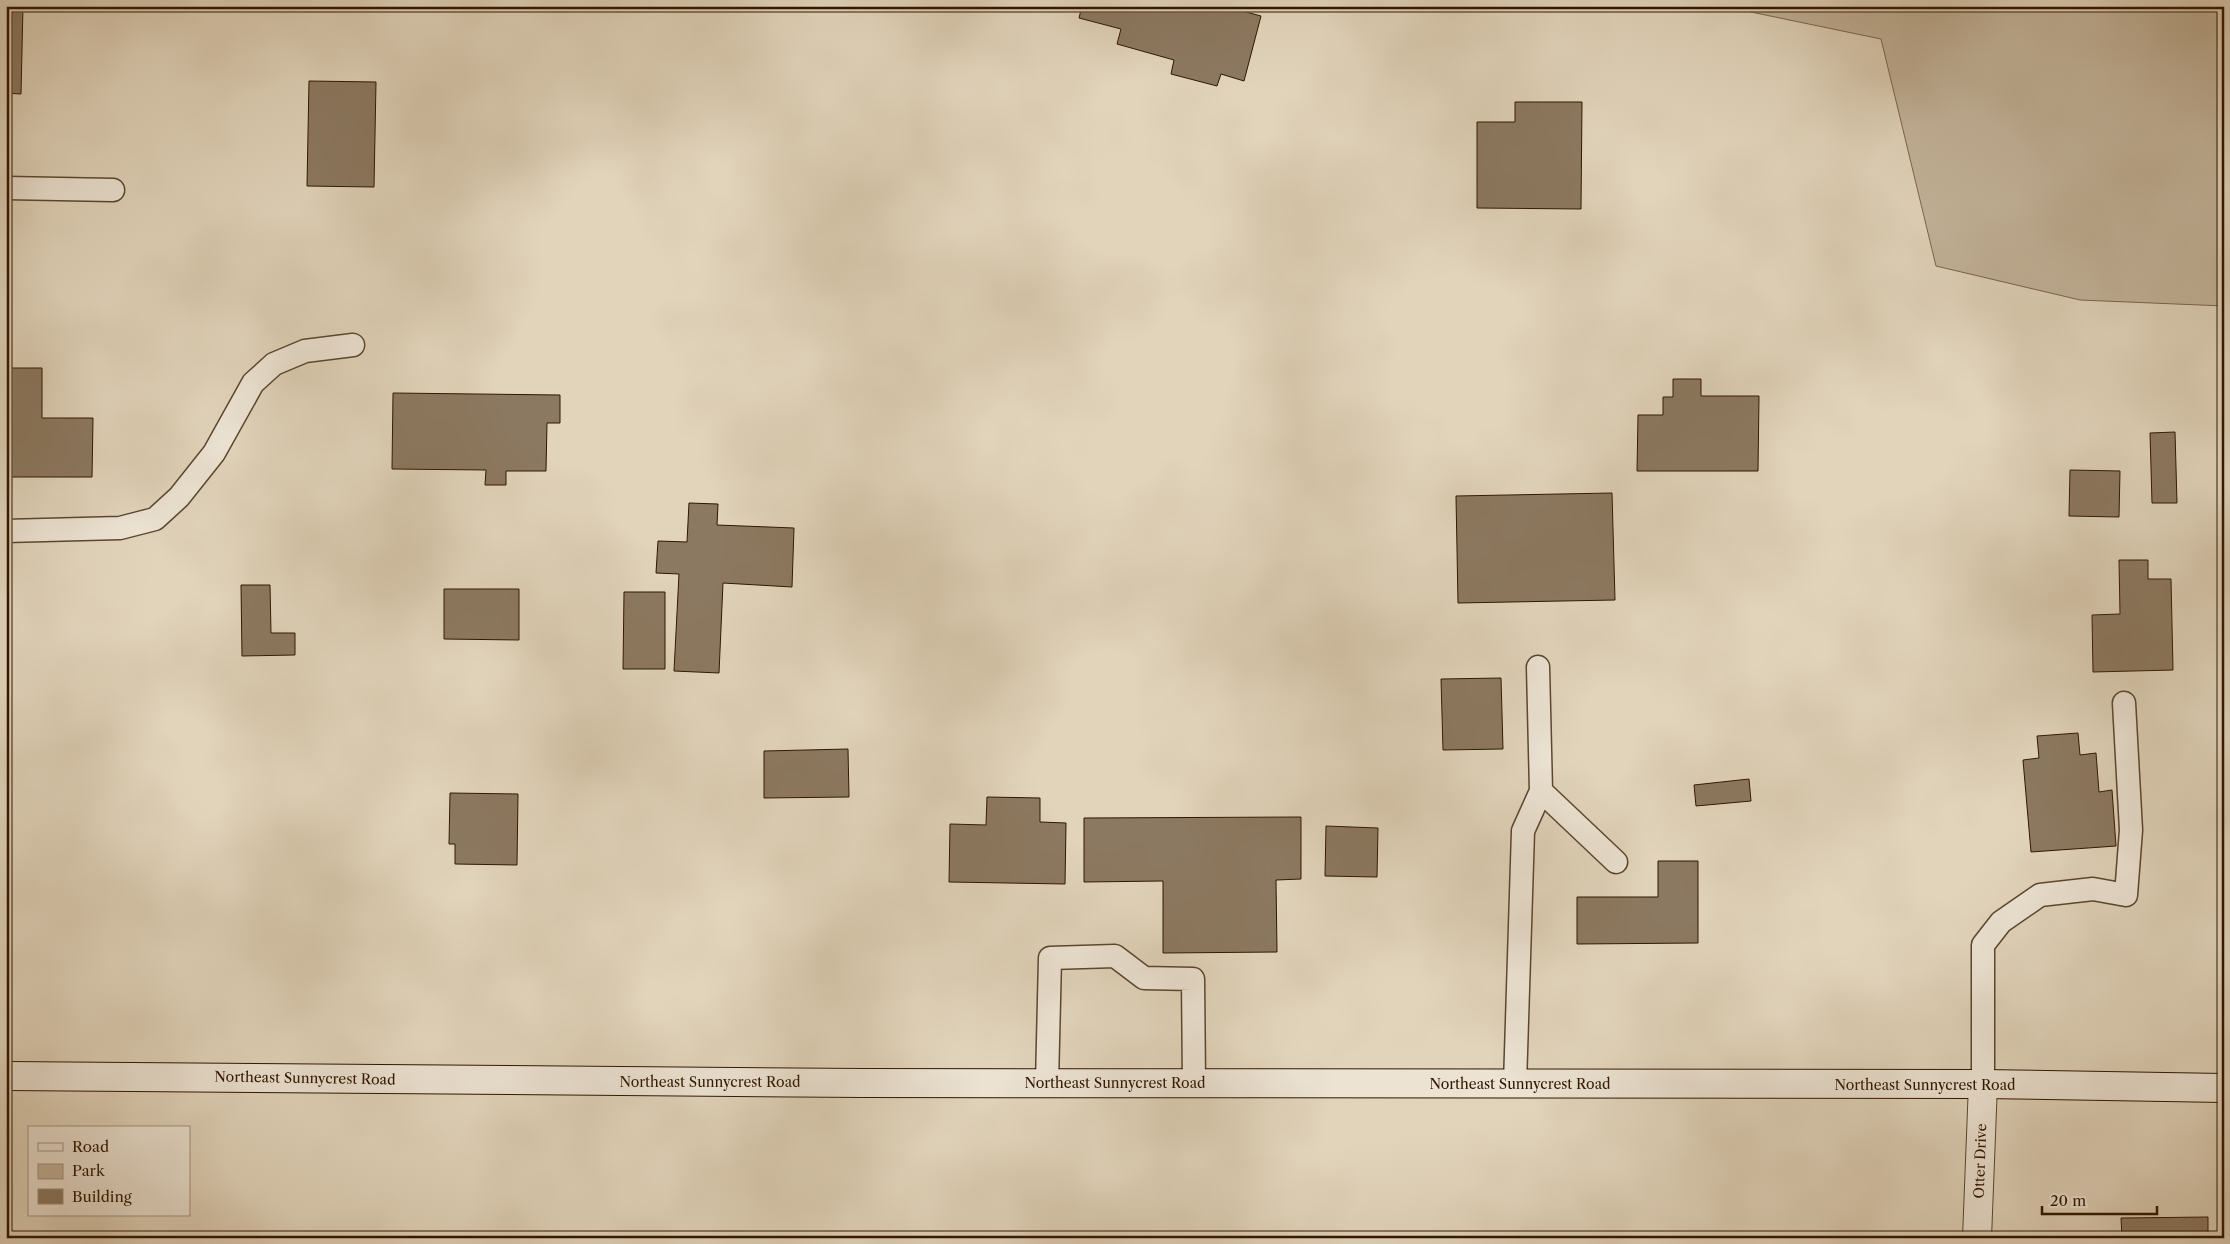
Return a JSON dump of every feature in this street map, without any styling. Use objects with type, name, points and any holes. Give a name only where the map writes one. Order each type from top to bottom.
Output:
[{"type":"street","name":"Northeast Sunnycrest Road","points":[[6,1076],[1047,1083],[1983,1084],[2224,1088]]},
{"type":"street","name":"Otter Drive","points":[[1977,1238],[1983,1084]]},
{"type":"lane","points":[[6,188],[113,190]]},
{"type":"lane","points":[[6,531],[120,528],[155,520],[179,497],[214,453],[253,383],[274,364],[305,351],[353,345]]},
{"type":"lane","points":[[1515,1084],[1523,831],[1542,791],[1538,667]]},
{"type":"lane","points":[[1983,1084],[1983,945],[2001,922],[2040,895],[2093,889],[2126,895],[2131,830],[2124,703]]},
{"type":"lane","points":[[1542,791],[1616,862]]},
{"type":"lane","points":[[1047,1083],[1050,958],[1115,956],[1144,978],[1193,979],[1194,1083]]},
{"type":"green space","points":[[1722,6],[2224,6],[2224,306],[2080,300],[1936,266],[1881,39]]},
{"type":"building","points":[[6,6],[23,6],[21,94],[6,93]]},
{"type":"building","points":[[1082,6],[1224,6],[1261,16],[1244,81],[1221,74],[1217,86],[1171,74],[1174,60],[1117,44],[1121,29],[1079,18]]},
{"type":"building","points":[[309,81],[376,82],[374,187],[307,186]]},
{"type":"building","points":[[1515,102],[1582,102],[1581,209],[1477,208],[1477,122],[1515,122]]},
{"type":"building","points":[[6,368],[42,368],[42,418],[93,418],[92,477],[6,477]]},
{"type":"building","points":[[1673,379],[1701,379],[1701,396],[1759,396],[1758,471],[1637,471],[1638,415],[1663,415],[1663,397],[1673,397]]},
{"type":"building","points":[[393,393],[560,395],[560,423],[547,423],[546,471],[506,471],[506,485],[485,485],[486,470],[392,469]]},
{"type":"building","points":[[2175,432],[2177,503],[2152,503],[2150,433]]},
{"type":"building","points":[[2070,470],[2120,471],[2119,517],[2069,516]]},
{"type":"building","points":[[1612,493],[1615,600],[1458,603],[1456,496]]},
{"type":"building","points":[[689,503],[718,504],[717,525],[794,528],[792,587],[723,583],[719,673],[674,671],[679,574],[656,573],[658,541],[687,542]]},
{"type":"building","points":[[2119,560],[2148,560],[2148,579],[2171,579],[2173,670],[2093,672],[2092,615],[2120,614]]},
{"type":"building","points":[[241,585],[270,585],[271,633],[295,633],[295,655],[242,656]]},
{"type":"building","points":[[444,589],[519,589],[519,640],[444,639]]},
{"type":"building","points":[[624,592],[665,592],[665,669],[623,669]]},
{"type":"building","points":[[1501,678],[1503,749],[1443,750],[1441,679]]},
{"type":"building","points":[[2078,733],[2080,755],[2096,753],[2099,792],[2112,790],[2116,846],[2031,852],[2023,760],[2039,758],[2037,736]]},
{"type":"building","points":[[848,749],[849,797],[764,798],[764,751]]},
{"type":"building","points":[[1749,779],[1751,801],[1696,806],[1694,785]]},
{"type":"building","points":[[450,793],[518,794],[517,865],[455,864],[455,844],[449,844]]},
{"type":"building","points":[[987,797],[1040,798],[1040,822],[1066,823],[1065,884],[949,882],[950,824],[986,825]]},
{"type":"building","points":[[1301,817],[1301,879],[1276,880],[1277,952],[1163,953],[1163,881],[1084,882],[1084,818]]},
{"type":"building","points":[[1326,826],[1378,828],[1377,877],[1325,876]]},
{"type":"building","points":[[1658,861],[1698,861],[1698,943],[1577,944],[1577,897],[1658,897]]},
{"type":"building","points":[[2208,1217],[2208,1238],[2122,1238],[2121,1218]]}]
